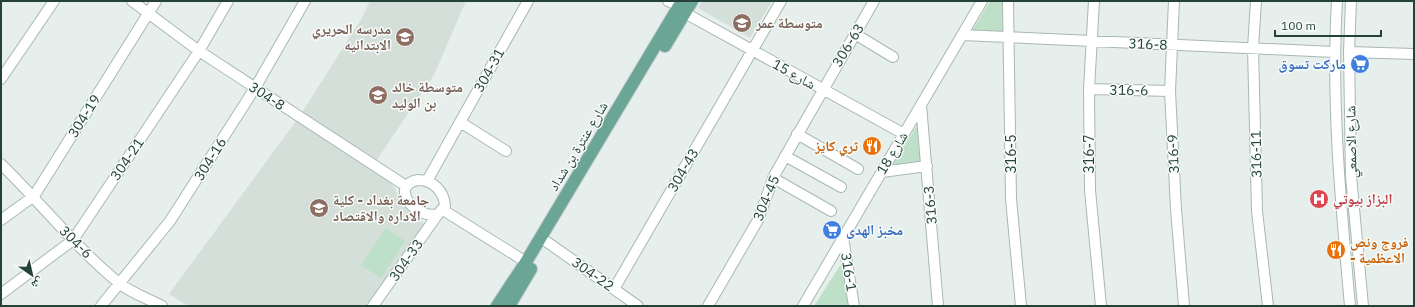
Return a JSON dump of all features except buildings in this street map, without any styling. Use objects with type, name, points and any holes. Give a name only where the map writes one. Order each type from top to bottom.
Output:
[{"type":"main road","name":"شارع عنترة بن شداد","points":[[497,306],[526,262],[679,5],[692,1]]},
{"type":"main road","name":"شارع عنترة بن شداد","points":[[509,306],[547,242],[679,5]]},
{"type":"street","points":[[1,79],[54,1]]},
{"type":"street","name":"304-8","points":[[132,1],[199,51],[406,186]]},
{"type":"street","name":"304-19","points":[[1,220],[34,196],[156,1]]},
{"type":"street","name":"304-21","points":[[1,294],[73,240],[199,51],[228,1]]},
{"type":"street","name":"304-16","points":[[101,306],[170,221],[255,88],[305,1]]},
{"type":"street","name":"304-31","points":[[427,181],[528,1]]},
{"type":"street","name":"304-43","points":[[614,289],[780,1]]},
{"type":"street","name":"306-63","points":[[822,89],[874,1]]},
{"type":"street","name":"شارع 18","points":[[802,306],[982,1]]},
{"type":"street","name":"316-5","points":[[1008,1],[1010,38],[1011,199],[1021,306]]},
{"type":"street","name":"316-7","points":[[1094,1],[1089,89],[1090,190],[1101,306]]},
{"type":"street","name":"316-9","points":[[1174,1],[1170,91],[1176,209],[1184,306]]},
{"type":"street","name":"316-11","points":[[1256,1],[1253,48],[1257,211],[1268,306]]},
{"type":"street","name":"شارع الاصمعي","points":[[1337,1],[1334,52],[1339,172],[1350,306]]},
{"type":"street","name":"شارع الاصمعي","points":[[1351,1],[1349,52],[1351,176],[1363,306]]},
{"type":"street","name":"شارع 15","points":[[679,5],[752,50],[904,134]]},
{"type":"street","points":[[854,34],[893,56]]},
{"type":"street","name":"316-8","points":[[962,35],[1334,52]]},
{"type":"street","points":[[1349,52],[1414,54]]},
{"type":"street","name":"304-45","points":[[708,306],[758,220],[773,178],[822,89]]},
{"type":"street","name":"316-6","points":[[1089,89],[1170,91]]},
{"type":"street","name":"316-3","points":[[921,105],[938,306]]},
{"type":"street","points":[[460,122],[506,151]]},
{"type":"street","points":[[797,134],[858,169]]},
{"type":"street","points":[[785,156],[841,187]]},
{"type":"street","name":"304-6","points":[[1,164],[34,196],[73,240],[120,284],[162,306]]},
{"type":"street","points":[[882,172],[927,166]]},
{"type":"street","points":[[773,178],[831,211]]},
{"type":"street","points":[[441,212],[444,201],[442,193],[436,187],[427,181],[414,180],[406,186],[404,192],[415,210],[424,214],[441,212],[526,262]]},
{"type":"street","name":"304-33","points":[[373,306],[441,212]]},
{"type":"street","name":"316-1","points":[[843,237],[854,306]]},
{"type":"street","name":"304-22","points":[[547,242],[638,306]]},
{"type":"shaded area","name":"جامعة بغداد - كلية الاداره والاقتصاد","points":[[370,1],[466,1],[434,75],[374,164],[395,188],[400,202],[411,214],[426,225],[366,306],[188,306],[169,294],[299,117],[362,18]]},
{"type":"shaded area","name":"متوسطة عمر","points":[[702,1],[772,1],[750,38],[698,8]]},
{"type":"green space","points":[[990,1],[1005,1],[1005,33],[972,31]]},
{"type":"green space","points":[[921,119],[922,163],[891,168]]},
{"type":"green space","points":[[386,228],[405,241],[381,278],[361,265]]},
{"type":"green space","points":[[845,258],[849,306],[814,306]]},
{"type":"place","name":"متوسطة عمر","points":[[742,23]]},
{"type":"place","name":"مدرسه الحريري الابتدائيه","points":[[405,37]]},
{"type":"place","name":"ماركت تسوق","points":[[1360,64]]},
{"type":"place","name":"متوسطة خالد بن الوليد","points":[[378,95]]},
{"type":"place","name":"ثري كايز","points":[[872,146]]},
{"type":"place","name":"البزاز بيوتي","points":[[1319,199]]},
{"type":"place","name":"جامعة بغداد - كلية الاداره والاقتصاد","points":[[319,208]]},
{"type":"place","name":"مخبز الهدى","points":[[832,230]]},
{"type":"place","name":"فروج ونص - الاعظمية","points":[[1336,250]]}]
